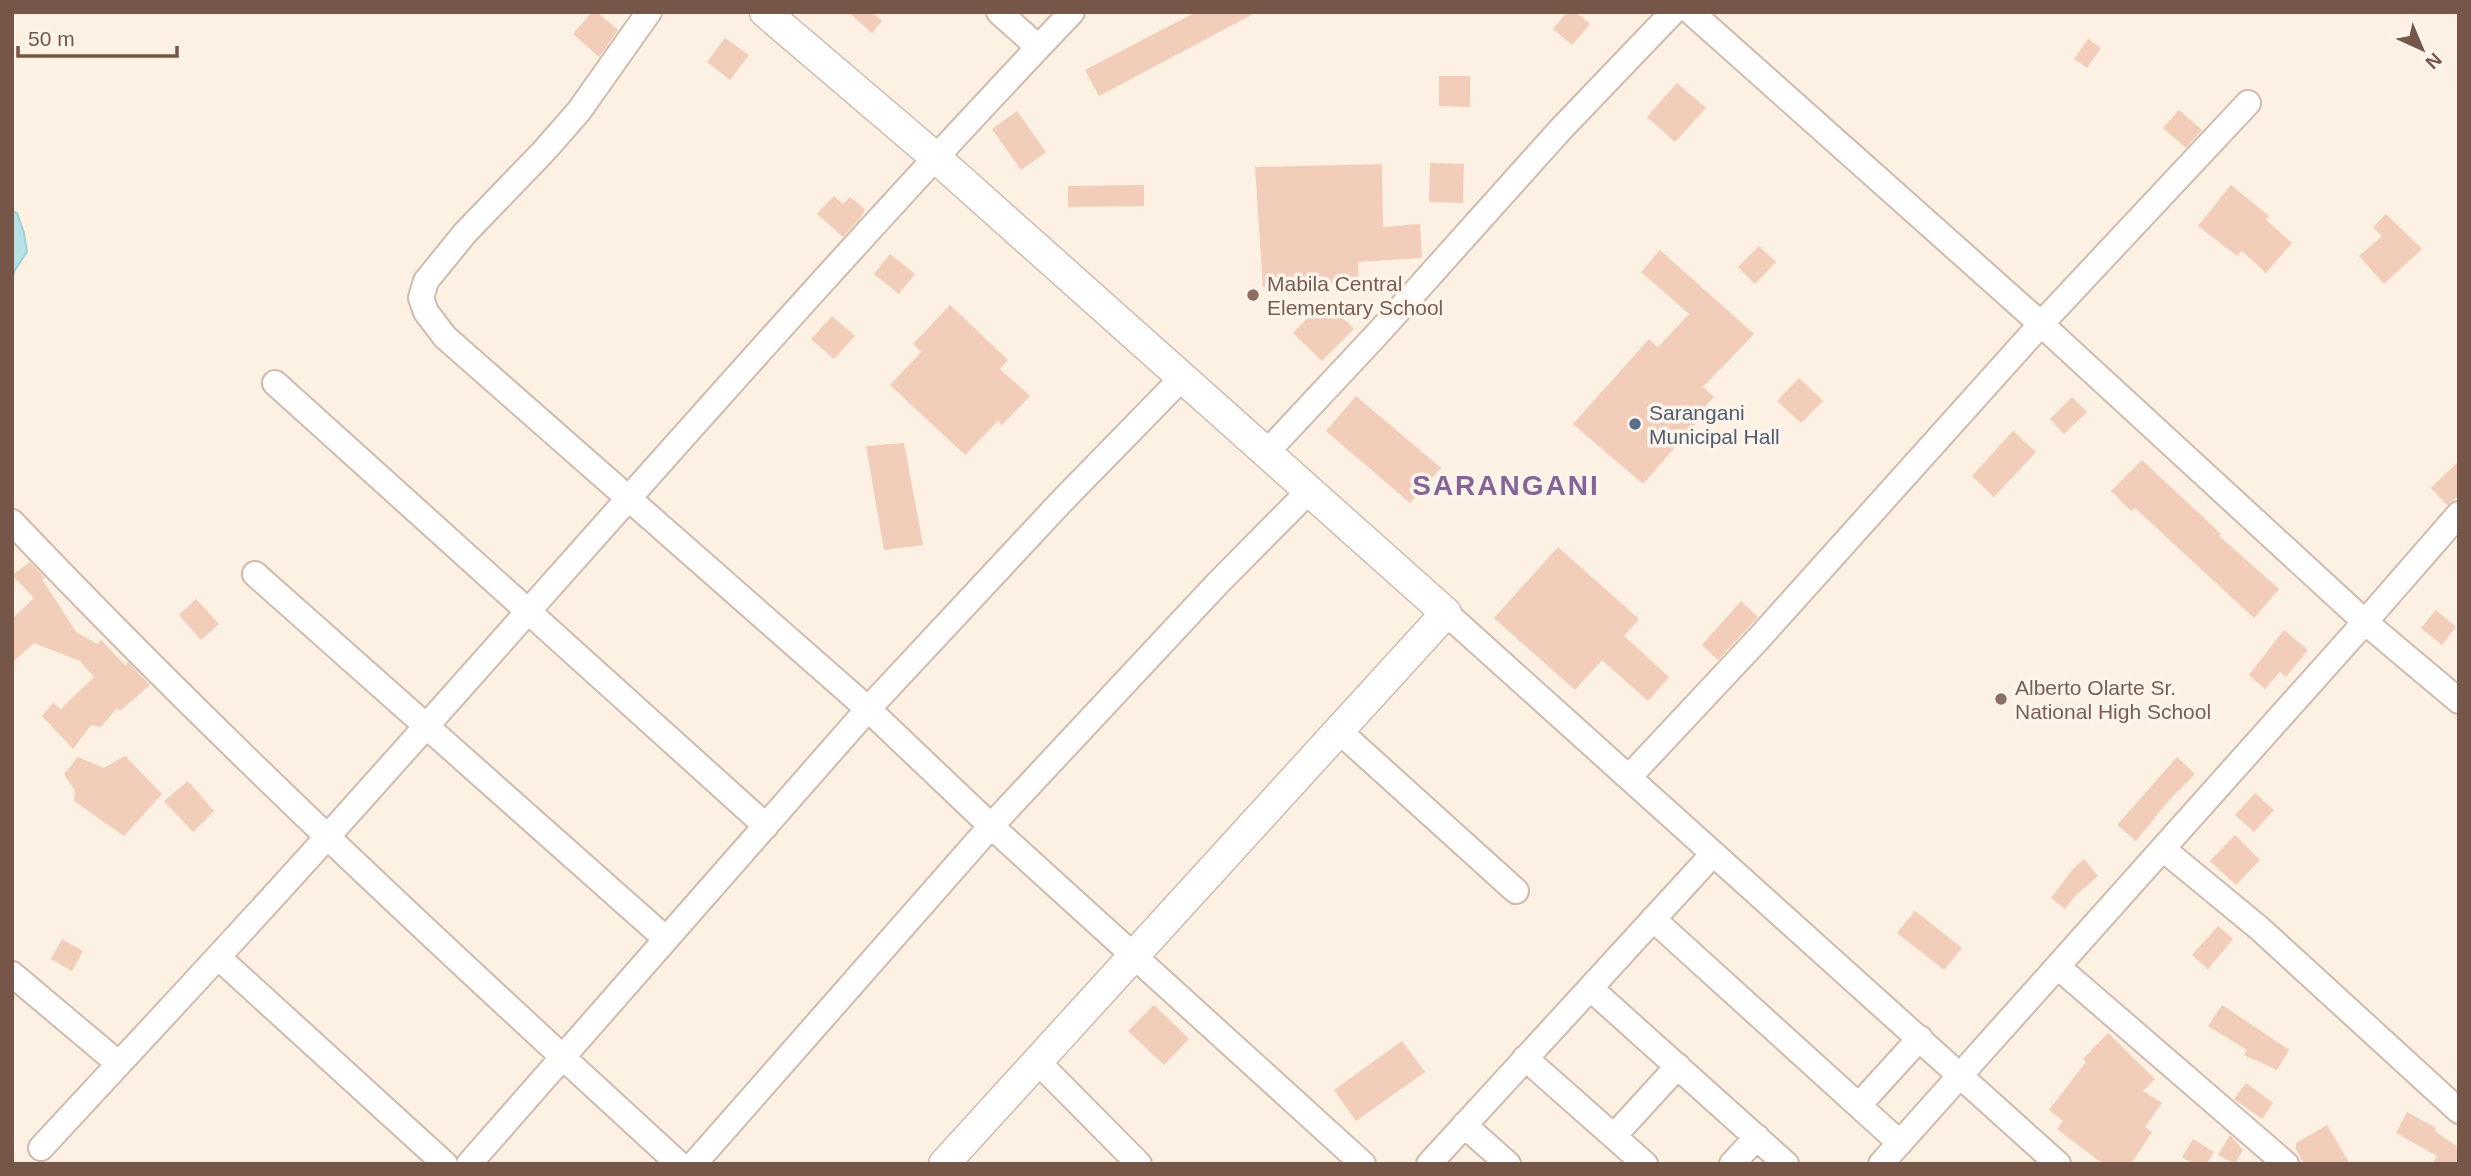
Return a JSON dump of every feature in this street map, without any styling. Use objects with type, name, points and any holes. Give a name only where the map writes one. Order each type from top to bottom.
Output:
[{"type":"street","points":[[649,12],[579,111],[544,152],[465,233],[426,281],[421,298],[426,312],[445,337],[868,709],[991,827],[1363,1164]]},
{"type":"street","points":[[765,12],[935,157],[1962,1075],[2058,1164]]},
{"type":"street","points":[[999,12],[1038,47]]},
{"type":"street","points":[[41,1148],[327,838],[628,497],[935,157],[1072,12]]},
{"type":"street","points":[[1266,453],[1380,331],[1561,129],[1673,12]]},
{"type":"street","points":[[1691,12],[2041,324],[2365,622],[2459,701]]},
{"type":"street","points":[[1629,777],[1771,625],[2041,324],[2248,103]]},
{"type":"street","points":[[469,1164],[868,709],[1051,511],[1182,378]]},
{"type":"street","points":[[275,383],[766,826]]},
{"type":"street","points":[[694,1164],[991,827],[1217,584],[1309,491]]},
{"type":"street","points":[[1881,1164],[2459,514]]},
{"type":"street","points":[[12,523],[86,600],[327,838],[680,1164]]},
{"type":"street","points":[[255,574],[666,939]]},
{"type":"street","points":[[944,1164],[1446,613]]},
{"type":"street","points":[[1339,731],[1516,891]]},
{"type":"street","points":[[2163,849],[2259,928],[2459,1111]]},
{"type":"street","points":[[1429,1164],[1713,854]]},
{"type":"street","points":[[1653,919],[1900,1143]]},
{"type":"street","points":[[218,957],[445,1164]]},
{"type":"street","points":[[2058,967],[2286,1164]]},
{"type":"street","points":[[12,974],[119,1063]]},
{"type":"street","points":[[1590,988],[1786,1164]]},
{"type":"street","points":[[1859,1105],[1920,1038]]},
{"type":"street","points":[[1525,1058],[1645,1164]]},
{"type":"street","points":[[1037,1061],[1139,1164]]},
{"type":"street","points":[[1614,1136],[1678,1066]]},
{"type":"street","points":[[1464,1125],[1508,1164]]},
{"type":"street","points":[[1732,1164],[1757,1137]]},
{"type":"water","points":[[12,211],[17,213],[27,252],[12,279]]},
{"type":"building","points":[[592,12],[597,12],[618,30],[599,57],[573,34]]},
{"type":"building","points":[[848,12],[872,12],[882,21],[872,33]]},
{"type":"building","points":[[1196,12],[1257,12],[1099,96],[1085,70]]},
{"type":"building","points":[[1567,12],[1576,12],[1590,24],[1572,45],[1553,29]]},
{"type":"building","points":[[725,38],[749,55],[730,80],[707,62]]},
{"type":"building","points":[[2088,39],[2101,48],[2087,68],[2074,59]]},
{"type":"building","points":[[1439,76],[1470,76],[1470,107],[1439,106]]},
{"type":"building","points":[[1677,83],[1706,108],[1675,142],[1647,117]]},
{"type":"building","points":[[2179,110],[2202,130],[2186,148],[2163,128]]},
{"type":"building","points":[[1017,111],[1046,152],[1021,170],[992,129]]},
{"type":"building","points":[[1430,163],[1464,164],[1463,203],[1429,202]]},
{"type":"building","points":[[1382,164],[1383,227],[1420,224],[1422,258],[1358,262],[1359,282],[1263,287],[1255,167]]},
{"type":"building","points":[[1144,185],[1144,206],[1068,207],[1068,186]]},
{"type":"building","points":[[2231,185],[2269,216],[2266,220],[2292,243],[2266,273],[2242,251],[2237,256],[2198,226]]},
{"type":"building","points":[[834,196],[843,204],[850,197],[865,209],[843,237],[817,214]]},
{"type":"building","points":[[2386,214],[2422,249],[2384,284],[2359,256],[2382,236],[2373,227]]},
{"type":"building","points":[[1759,246],[1776,262],[1755,284],[1738,267]]},
{"type":"building","points":[[1660,250],[1754,334],[1703,387],[1714,397],[1693,420],[1696,423],[1643,484],[1573,424],[1649,339],[1658,347],[1689,314],[1641,272]]},
{"type":"building","points":[[890,254],[915,274],[899,294],[874,274]]},
{"type":"building","points":[[1325,300],[1354,329],[1322,361],[1293,333]]},
{"type":"building","points":[[950,305],[1008,360],[1000,369],[1030,396],[1002,425],[998,421],[965,455],[890,385],[921,352],[913,344]]},
{"type":"building","points":[[832,316],[855,336],[834,359],[811,339]]},
{"type":"building","points":[[1799,378],[1823,401],[1801,423],[1777,401]]},
{"type":"building","points":[[1356,396],[1441,468],[1410,503],[1326,431]]},
{"type":"building","points":[[2072,397],[2087,412],[2064,434],[2050,419]]},
{"type":"building","points":[[2013,431],[2036,452],[1994,497],[1972,476]]},
{"type":"building","points":[[904,443],[923,545],[884,550],[866,446]]},
{"type":"building","points":[[2142,460],[2221,534],[2219,536],[2279,589],[2254,618],[2135,508],[2131,511],[2111,491]]},
{"type":"building","points":[[2459,461],[2459,496],[2447,505],[2431,488]]},
{"type":"building","points":[[1558,547],[1639,619],[1624,636],[1669,677],[1648,701],[1602,660],[1575,690],[1494,618]]},
{"type":"building","points":[[30,562],[45,578],[42,579],[76,632],[97,644],[101,640],[125,665],[128,662],[150,685],[120,711],[117,708],[101,727],[91,725],[73,749],[42,716],[53,703],[61,709],[94,677],[80,661],[34,643],[12,663],[12,619],[34,598],[12,575]]},
{"type":"building","points":[[196,599],[219,624],[201,640],[179,615]]},
{"type":"building","points":[[1741,601],[1758,617],[1718,660],[1702,645]]},
{"type":"building","points":[[2436,610],[2456,627],[2442,645],[2421,628]]},
{"type":"building","points":[[2284,630],[2308,650],[2286,677],[2280,672],[2265,689],[2249,675]]},
{"type":"building","points":[[125,756],[162,794],[124,836],[74,801],[75,791],[64,774],[78,757],[104,768]]},
{"type":"building","points":[[2177,757],[2195,774],[2169,800],[2136,841],[2117,825]]},
{"type":"building","points":[[188,781],[214,811],[193,832],[164,801]]},
{"type":"building","points":[[2255,793],[2274,810],[2254,832],[2235,815]]},
{"type":"building","points":[[2235,835],[2260,860],[2236,885],[2210,861]]},
{"type":"building","points":[[2084,859],[2098,876],[2076,895],[2065,909],[2051,898]]},
{"type":"building","points":[[1915,911],[1962,948],[1944,970],[1897,933]]},
{"type":"building","points":[[2218,926],[2233,939],[2208,969],[2192,955]]},
{"type":"building","points":[[62,939],[83,951],[72,971],[51,959]]},
{"type":"building","points":[[1154,1005],[1189,1039],[1164,1065],[1128,1031]]},
{"type":"building","points":[[2222,1005],[2289,1050],[2277,1070],[2244,1055],[2247,1050],[2208,1026]]},
{"type":"building","points":[[2108,1033],[2155,1079],[2143,1091],[2162,1103],[2145,1127],[2152,1132],[2131,1164],[2103,1164],[2057,1129],[2063,1121],[2049,1110],[2086,1062],[2083,1059]]},
{"type":"building","points":[[1402,1041],[1425,1072],[1356,1121],[1334,1090]]},
{"type":"building","points":[[2246,1083],[2273,1103],[2262,1119],[2234,1099]]},
{"type":"building","points":[[2407,1112],[2436,1128],[2435,1131],[2459,1148],[2459,1164],[2432,1164],[2437,1156],[2396,1133]]},
{"type":"building","points":[[2327,1125],[2350,1164],[2304,1164],[2296,1150],[2296,1143]]},
{"type":"building","points":[[2230,1135],[2243,1150],[2235,1164],[2218,1155]]},
{"type":"building","points":[[2193,1139],[2214,1152],[2207,1164],[2193,1164],[2182,1157]]},
{"type":"place","name":"Mabila Central Elementary School","points":[[1253,295]]},
{"type":"place","name":"Sarangani Municipal Hall","points":[[1635,424]]},
{"type":"place","name":"Alberto Olarte Sr. National High School","points":[[2001,699]]},
{"type":"district","name":"SARANGANI","points":[[1506,485]]}]
